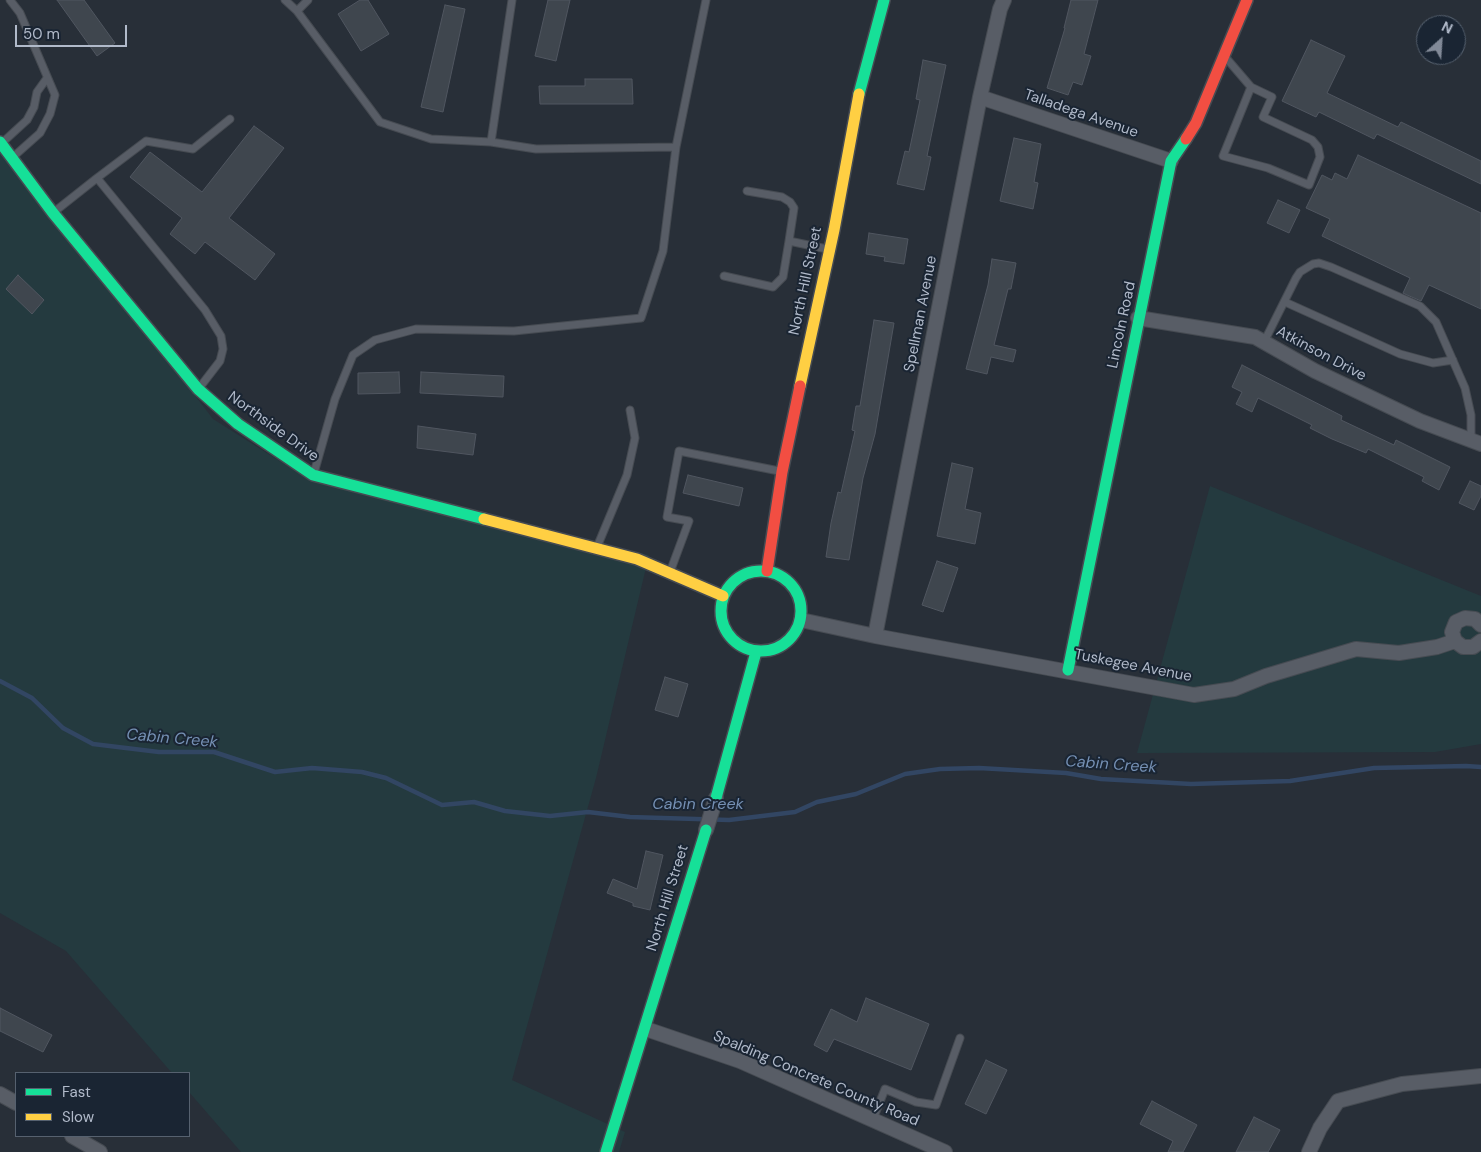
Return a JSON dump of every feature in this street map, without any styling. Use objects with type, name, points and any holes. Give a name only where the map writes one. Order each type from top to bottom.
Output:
[{"type":"street","name":"North Hill Street","points":[[767,571],[782,472],[830,250],[863,73],[884,0]]},
{"type":"street","name":"Spellman Avenue","points":[[875,636],[980,97],[1004,0]]},
{"type":"street","name":"Lincoln Road","points":[[1068,670],[1171,161],[1196,122],[1225,57],[1247,0]]},
{"type":"street","name":"Talladega Avenue","points":[[980,97],[1171,161]]},
{"type":"street","name":"Northside Drive","points":[[1,142],[53,213],[198,389],[238,424],[313,475],[637,559],[723,596]]},
{"type":"street","name":"Atkinson Drive","points":[[1138,318],[1251,336],[1332,380],[1420,421],[1476,442]]},
{"type":"street","points":[[753,571],[767,571],[779,575],[790,583],[798,594],[802,607],[801,620],[793,636],[779,648],[756,652],[744,648],[726,632],[720,608],[723,596],[730,585],[740,576],[753,571]]},
{"type":"street","points":[[1455,641],[1454,627],[1460,619],[1470,618],[1481,625]]},
{"type":"street","name":"Tuskegee Avenue","points":[[801,620],[875,636],[1068,670],[1194,695],[1234,689],[1266,676],[1356,649],[1399,653],[1437,647],[1455,641],[1468,648],[1478,645],[1481,641]]},
{"type":"street","name":"North Hill Street","points":[[606,1152],[646,1029],[716,798],[756,652]]},
{"type":"street","name":"Spalding Concrete County Road","points":[[646,1029],[740,1061],[945,1152]]},
{"type":"street","points":[[1309,1152],[1320,1128],[1338,1101],[1402,1084],[1481,1076]]},
{"type":"street","points":[[0,1094],[15,1102]]},
{"type":"street","points":[[74,1137],[100,1152]]},
{"type":"lane","points":[[10,0],[20,13],[55,95],[50,114],[40,133],[13,157]]},
{"type":"lane","points":[[285,0],[297,11],[380,122],[431,139],[491,142],[536,149],[676,147]]},
{"type":"lane","points":[[297,11],[308,0]]},
{"type":"lane","points":[[491,142],[512,0]]},
{"type":"lane","points":[[313,475],[335,400],[354,355],[375,340],[416,329],[514,331],[641,318],[663,251],[676,147],[706,0]]},
{"type":"lane","points":[[1225,57],[1251,87],[1272,97],[1264,117],[1312,140],[1318,147],[1320,157],[1309,185],[1268,168],[1223,156],[1251,87]]},
{"type":"lane","points":[[1,142],[27,120],[34,107],[37,92],[47,78]]},
{"type":"lane","points":[[53,213],[146,141],[193,149],[230,119]]},
{"type":"lane","points":[[97,178],[206,310],[221,336],[223,349],[220,361],[198,389]]},
{"type":"lane","points":[[724,276],[773,287],[783,277],[794,208],[790,202],[782,198],[747,191]]},
{"type":"lane","points":[[789,241],[830,250]]},
{"type":"lane","points":[[1264,342],[1296,278],[1306,267],[1319,263],[1426,310],[1436,322],[1469,402],[1476,442]]},
{"type":"lane","points":[[1285,302],[1400,354],[1433,363],[1453,360]]},
{"type":"lane","points":[[596,548],[627,475],[635,438],[630,410]]},
{"type":"lane","points":[[670,572],[689,521],[667,517],[679,451],[782,472]]},
{"type":"lane","points":[[873,1119],[885,1089],[916,1102],[936,1105],[960,1038]]},
{"type":"green space","points":[[0,140],[213,419],[297,472],[649,555],[596,778],[512,1080],[625,1132],[619,1152],[241,1152],[190,1093],[190,1072],[171,1072],[66,951],[0,913]]},
{"type":"green space","points":[[1210,486],[1481,596],[1481,744],[1435,752],[1137,753]]},
{"type":"building","points":[[57,0],[84,0],[115,43],[97,56]]},
{"type":"building","points":[[360,0],[368,0],[389,34],[361,51],[338,14]]},
{"type":"building","points":[[548,0],[570,0],[556,61],[535,56]]},
{"type":"building","points":[[1071,0],[1098,0],[1084,54],[1091,56],[1082,85],[1073,82],[1068,95],[1047,88],[1065,28]]},
{"type":"building","points":[[445,5],[465,9],[443,112],[421,107]]},
{"type":"building","points":[[1311,40],[1345,56],[1327,93],[1398,127],[1401,122],[1481,161],[1481,184],[1377,134],[1374,139],[1319,112],[1316,117],[1282,101]]},
{"type":"building","points":[[923,60],[946,65],[927,156],[931,157],[924,190],[897,184],[905,151],[909,152],[920,100],[916,99]]},
{"type":"building","points":[[585,79],[632,79],[633,104],[540,104],[539,86],[585,86]]},
{"type":"building","points":[[254,126],[284,148],[229,218],[275,254],[255,280],[205,242],[195,254],[170,234],[182,218],[130,177],[150,152],[202,192]]},
{"type":"building","points":[[1014,138],[1041,144],[1034,182],[1038,183],[1033,209],[1000,201]]},
{"type":"building","points":[[1358,155],[1481,213],[1481,309],[1429,285],[1421,301],[1407,295],[1403,293],[1410,278],[1322,236],[1330,219],[1306,208],[1322,175],[1332,180],[1335,173],[1347,179]]},
{"type":"building","points":[[1278,200],[1300,210],[1289,233],[1267,223]]},
{"type":"building","points":[[869,233],[908,239],[904,264],[884,261],[885,257],[866,254]]},
{"type":"building","points":[[992,259],[1016,263],[1011,289],[1008,289],[994,345],[1016,350],[1013,362],[991,357],[987,374],[966,369],[988,285]]},
{"type":"building","points":[[18,275],[44,300],[32,314],[6,289]]},
{"type":"building","points":[[874,320],[894,323],[875,434],[863,478],[849,560],[826,557],[838,492],[841,493],[855,431],[852,430],[856,406],[860,406]]},
{"type":"building","points":[[1242,365],[1342,416],[1341,420],[1394,445],[1396,440],[1450,467],[1439,490],[1422,481],[1424,477],[1368,449],[1366,453],[1332,439],[1310,428],[1312,425],[1258,398],[1252,412],[1236,404],[1242,392],[1232,387]]},
{"type":"building","points":[[399,372],[400,393],[358,394],[358,373]]},
{"type":"building","points":[[421,372],[504,376],[503,397],[420,393]]},
{"type":"building","points":[[418,426],[476,434],[473,455],[417,448]]},
{"type":"building","points":[[952,463],[973,468],[965,509],[981,513],[975,544],[937,536]]},
{"type":"building","points":[[688,475],[743,488],[739,506],[683,493]]},
{"type":"building","points":[[1470,481],[1481,486],[1481,496],[1474,510],[1459,503]]},
{"type":"building","points":[[937,561],[958,568],[943,612],[922,605]]},
{"type":"building","points":[[665,677],[688,684],[678,717],[655,710]]},
{"type":"building","points":[[646,851],[663,855],[650,910],[633,906],[633,903],[607,893],[613,879],[637,889]]},
{"type":"building","points":[[866,998],[929,1024],[911,1070],[834,1039],[827,1052],[814,1045],[831,1009],[857,1022]]},
{"type":"building","points":[[0,1008],[52,1035],[43,1052],[0,1031]]},
{"type":"building","points":[[986,1060],[1007,1070],[986,1114],[965,1104]]},
{"type":"building","points":[[1152,1101],[1197,1125],[1183,1152],[1168,1152],[1173,1141],[1140,1124]]},
{"type":"building","points":[[1254,1117],[1280,1130],[1268,1152],[1236,1152]]},
{"type":"waterway","name":"Cabin Creek","points":[[0,681],[32,698],[63,728],[93,744],[159,752],[214,752],[275,772],[312,768],[362,772],[386,778],[442,805],[474,802],[505,811],[550,816],[588,812],[630,817],[729,820],[795,812],[817,802],[856,794],[905,774],[940,769],[979,768],[1066,773],[1101,779],[1191,784],[1290,781],[1374,768],[1481,767]]},
{"type":"traffic: fast","points":[[859,94],[884,0]]},
{"type":"traffic: fast","points":[[1068,670],[1171,161],[1186,139]]},
{"type":"traffic: fast","points":[[0,142],[53,213],[198,389],[238,424],[313,475],[484,519]]},
{"type":"traffic: fast","points":[[753,571],[769,571],[790,582],[801,603],[801,611],[801,619],[790,640],[769,651],[753,651],[739,645],[727,633],[721,619],[721,603],[727,589],[739,577],[753,571]]},
{"type":"traffic: fast","points":[[716,798],[756,652]]},
{"type":"traffic: fast","points":[[606,1152],[706,830]]},
{"type":"traffic: slow","points":[[800,386],[834,230],[859,94]]},
{"type":"traffic: slow","points":[[484,519],[637,559],[723,596]]},
{"type":"traffic: jam","points":[[1186,139],[1196,123],[1247,0]]},
{"type":"traffic: jam","points":[[767,571],[782,472],[800,386]]}]
